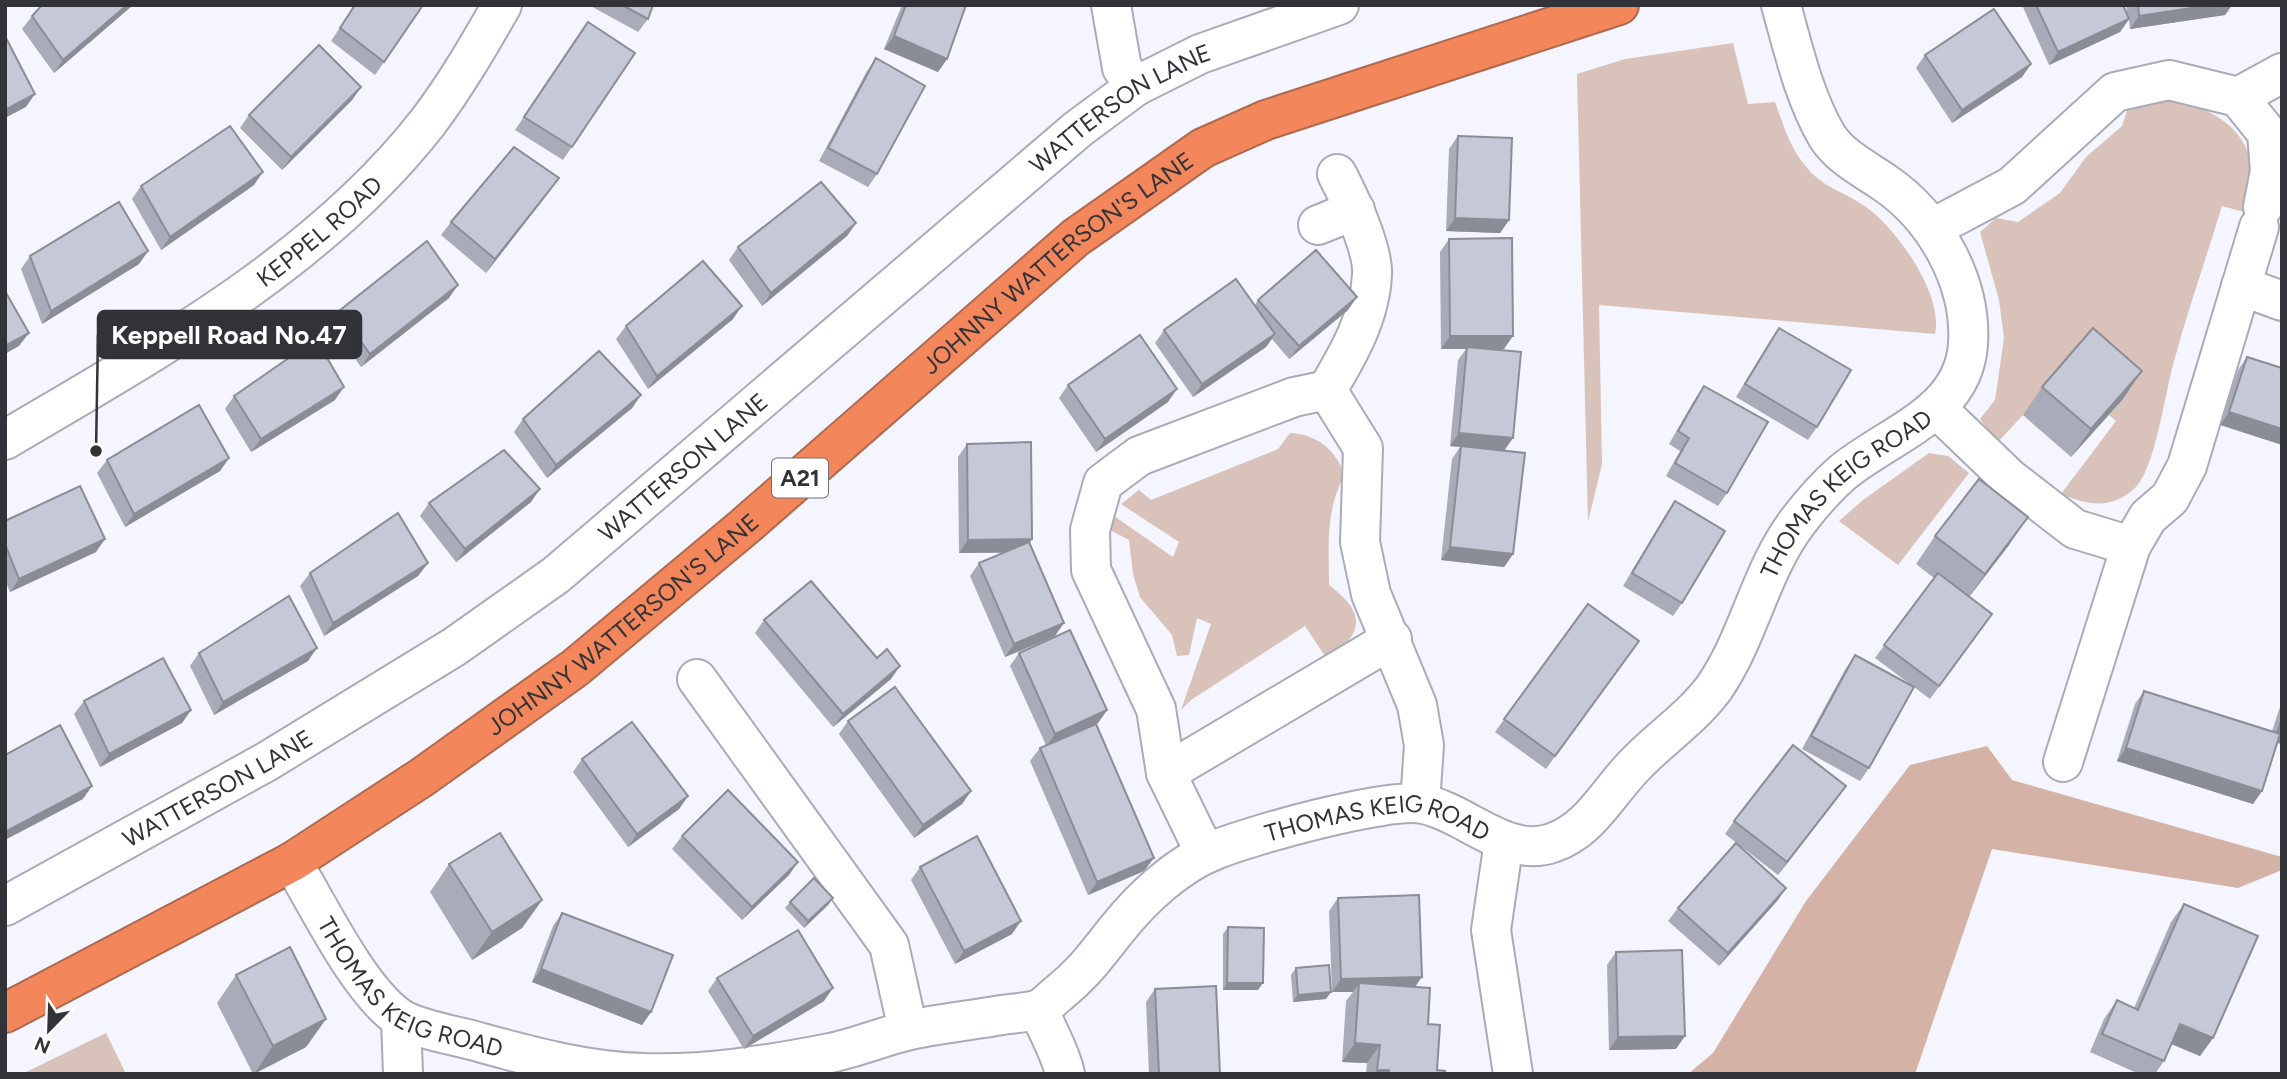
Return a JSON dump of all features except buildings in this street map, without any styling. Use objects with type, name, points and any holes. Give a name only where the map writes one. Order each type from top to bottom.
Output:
[{"type":"highway","name":"JOHNNY WATTERSON'S LANE","points":[[5,1013],[292,862],[421,778],[575,668],[744,527],[1075,238],[1203,148],[1266,120],[1619,5]]},
{"type":"street","name":"KEPPEL ROAD","points":[[5,440],[227,303],[331,223],[379,177],[428,122],[502,5]]},
{"type":"street","points":[[1111,5],[1122,68],[1136,86]]},
{"type":"street","name":"WATTERSON LANE","points":[[5,906],[266,762],[454,647],[556,575],[1078,129],[1136,86],[1200,54],[1339,5]]},
{"type":"street","name":"THOMAS KEIG ROAD","points":[[292,862],[363,980],[401,1019],[539,1059],[639,1074],[740,1069],[837,1052],[908,1030],[1040,1009],[1086,972],[1120,925],[1154,890],[1205,853],[1264,834],[1371,808],[1420,803],[1464,819],[1504,841],[1536,848],[1575,833],[1634,765],[1694,712],[1714,687],[1735,652],[1773,564],[1793,527],[1817,497],[1843,473],[1886,441],[1916,426],[1936,408],[1956,385],[1968,352],[1962,293],[1950,260],[1933,228],[1910,203],[1862,169],[1829,140],[1808,91],[1781,5]]},
{"type":"street","points":[[2238,97],[2282,73]]},
{"type":"street","points":[[1933,228],[2012,186],[2115,92],[2169,79],[2238,97],[2267,133],[2270,171],[2261,217],[2187,466],[2170,498],[2148,517],[2131,545],[2063,762]]},
{"type":"street","points":[[1205,853],[1166,773],[1156,709],[1091,569],[1090,530],[1103,482],[1139,456],[1294,397],[1327,390],[1356,343],[1373,274],[1355,210],[1337,173]]},
{"type":"street","points":[[1318,225],[1355,210]]},
{"type":"street","points":[[2241,286],[2282,301]]},
{"type":"street","points":[[1327,390],[1363,448],[1360,542],[1371,594],[1418,705],[1424,745],[1420,803]]},
{"type":"street","points":[[1936,408],[2009,478],[2075,529],[2131,545]]},
{"type":"street","points":[[1166,773],[1392,639]]},
{"type":"street","points":[[697,679],[723,739],[889,945],[908,1030]]},
{"type":"street","points":[[1504,841],[1491,930],[1513,1074]]},
{"type":"street","points":[[1040,1009],[1046,1029],[1061,1054],[1065,1074]]},
{"type":"street","points":[[401,1019],[403,1074]]},
{"type":"shaded area","points":[[1733,43],[1748,104],[1775,102],[1792,145],[1814,176],[1866,207],[1904,247],[1925,282],[1932,301],[1936,318],[1935,334],[1599,305],[1602,464],[1588,522],[1577,74],[1625,59]]},
{"type":"shaded area","points":[[2168,99],[2184,102],[2207,111],[2234,130],[2248,153],[2251,166],[2249,196],[2244,212],[2222,206],[2178,345],[2154,448],[2142,478],[2135,488],[2117,500],[2090,503],[2061,494],[2116,421],[2109,415],[2122,400],[2023,415],[1997,443],[1980,419],[1995,400],[2004,338],[1999,300],[1980,232],[1996,218],[2018,222],[2060,193],[2086,157],[2122,126],[2128,108],[2143,100]]},
{"type":"shaded area","points":[[1290,433],[1309,437],[1325,446],[1337,459],[1344,476],[1331,516],[1329,585],[1350,605],[1355,614],[1354,632],[1340,650],[1327,659],[1305,626],[1191,700],[1181,710],[1211,624],[1197,618],[1189,655],[1177,656],[1172,635],[1140,597],[1133,574],[1129,540],[1110,530],[1114,516],[1173,557],[1179,542],[1121,504],[1139,490],[1151,500],[1278,449]]},
{"type":"shaded area","points":[[1929,453],[1948,456],[1969,473],[1898,565],[1839,521],[1863,500]]},
{"type":"shaded area","points":[[1987,746],[2012,780],[2282,857],[2282,870],[2238,888],[1992,849],[1915,1074],[1688,1074],[1713,1053],[1806,901],[1910,765]]},
{"type":"shaded area","points":[[106,1033],[126,1074],[22,1074]]},
{"type":"place","name":"Keppell Road No.47","points":[[96,451]]}]
